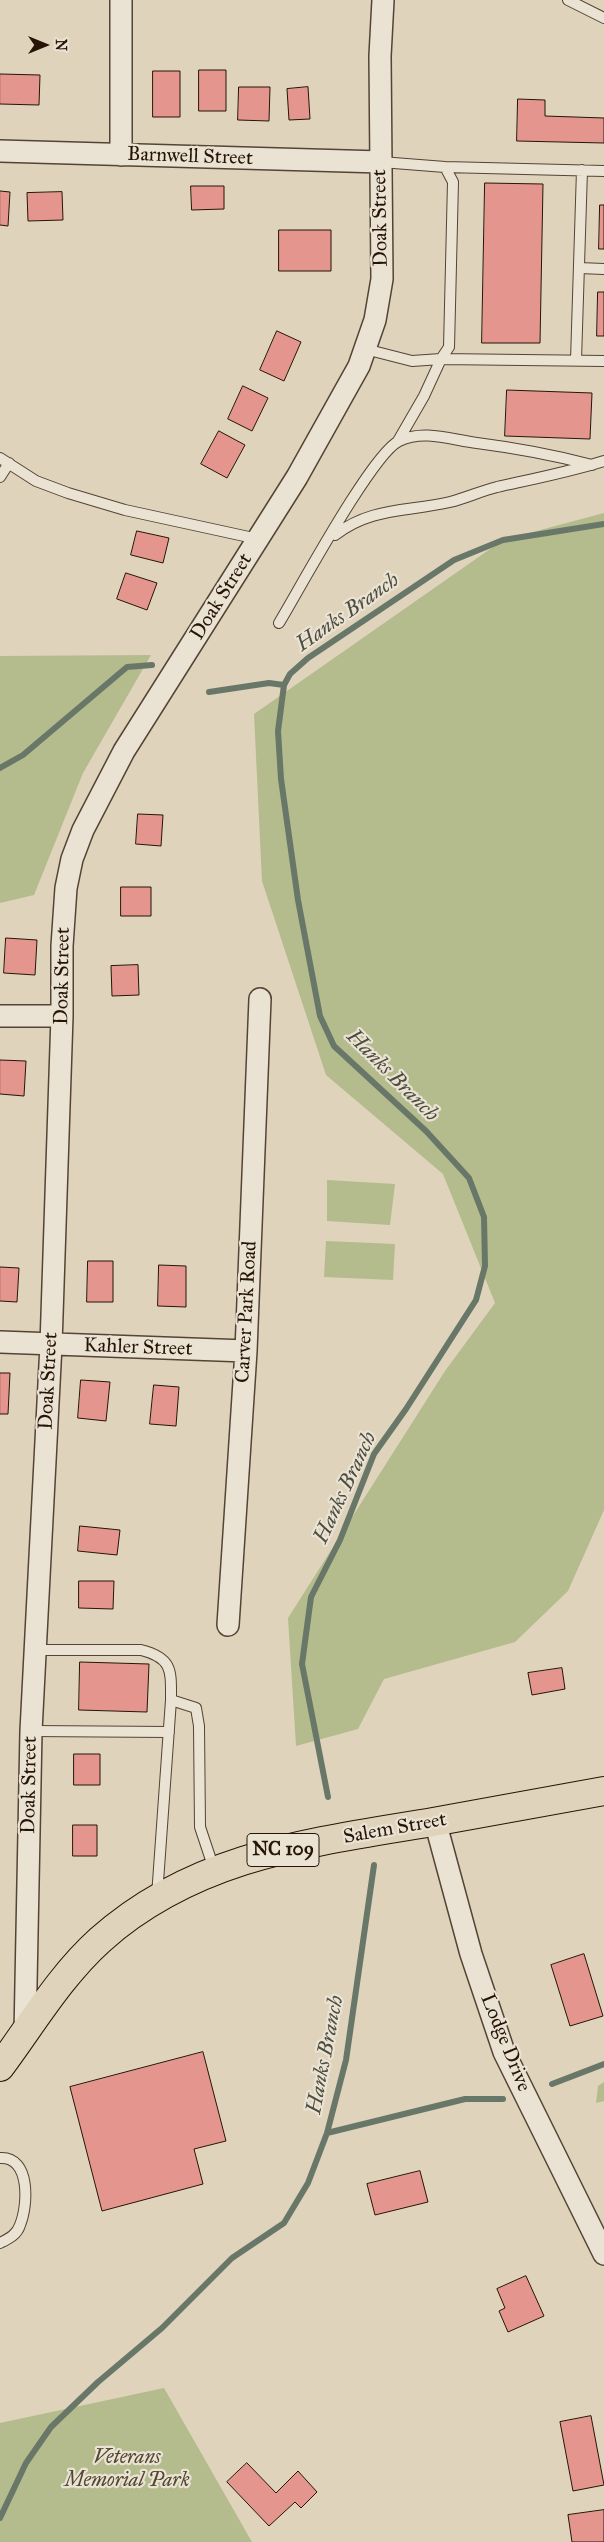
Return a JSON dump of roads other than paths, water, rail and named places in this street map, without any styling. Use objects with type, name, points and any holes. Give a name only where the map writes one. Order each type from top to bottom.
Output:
[{"type":"main road","name":"Salem Street","points":[[0,2067],[57,1987],[89,1951],[143,1906],[191,1879],[214,1869],[262,1854],[604,1791]]},
{"type":"street","points":[[121,0],[121,155]]},
{"type":"street","name":"Doak Street","points":[[25,2034],[31,1731],[51,1345],[62,1016],[62,946],[66,888],[72,859],[83,830],[124,751],[258,539],[359,366],[375,320],[382,279],[380,56],[383,0]]},
{"type":"street","name":"Barnwell Street","points":[[0,151],[381,162]]},
{"type":"street","name":"Carver Park Road","points":[[228,1625],[246,1351],[260,999]]},
{"type":"street","points":[[0,1016],[62,1016]]},
{"type":"street","name":"Kahler Street","points":[[0,1342],[246,1351]]},
{"type":"street","name":"Lodge Drive","points":[[435,1821],[471,1954],[504,2052],[604,2254]]},
{"type":"lane","points":[[568,0],[604,18]]},
{"type":"lane","points":[[381,162],[445,167],[604,171]]},
{"type":"lane","points":[[279,623],[368,475],[385,451],[398,441],[449,347],[453,182],[445,167]]},
{"type":"lane","points":[[576,360],[582,170]]},
{"type":"lane","points":[[579,268],[604,269]]},
{"type":"lane","points":[[364,349],[412,361],[441,359],[604,360]]},
{"type":"lane","points":[[398,441],[429,436],[449,437],[508,446],[592,465]]},
{"type":"lane","points":[[0,477],[5,461],[36,481],[125,510],[258,539]]},
{"type":"lane","points":[[329,540],[350,523],[370,515],[449,502],[496,488],[604,461]]},
{"type":"lane","points":[[36,1650],[141,1650],[155,1654],[164,1660],[171,1671],[169,1734],[156,1898]]},
{"type":"lane","points":[[171,1700],[196,1708],[199,1726],[200,1827],[214,1869]]},
{"type":"lane","points":[[31,1731],[169,1734]]},
{"type":"lane","points":[[0,2158],[15,2162],[25,2176],[25,2201],[20,2226],[11,2238],[0,2243]]},
{"type":"waterway","name":"Hanks Branch","points":[[328,1797],[302,1664],[311,1597],[340,1540],[374,1454],[406,1409],[476,1300],[485,1266],[484,1217],[469,1178],[426,1131],[334,1046],[320,1016],[298,900],[281,779],[278,731],[284,685],[290,674],[308,658],[454,560],[503,540],[604,524]]},
{"type":"waterway","points":[[0,768],[23,755],[127,667],[152,665]]},
{"type":"waterway","points":[[209,692],[269,683],[284,685]]},
{"type":"waterway","points":[[0,2518],[26,2463],[51,2427],[98,2382],[162,2328],[232,2258],[284,2223],[308,2183],[327,2133],[346,2060],[374,1865]]},
{"type":"waterway","name":"Hanks Branch","points":[[552,2084],[604,2064]]},
{"type":"waterway","name":"Hanks Branch","points":[[327,2133],[465,2099],[503,2099]]},
{"type":"park label","name":"Veterans Memorial Park","points":[[127,2470]]}]
